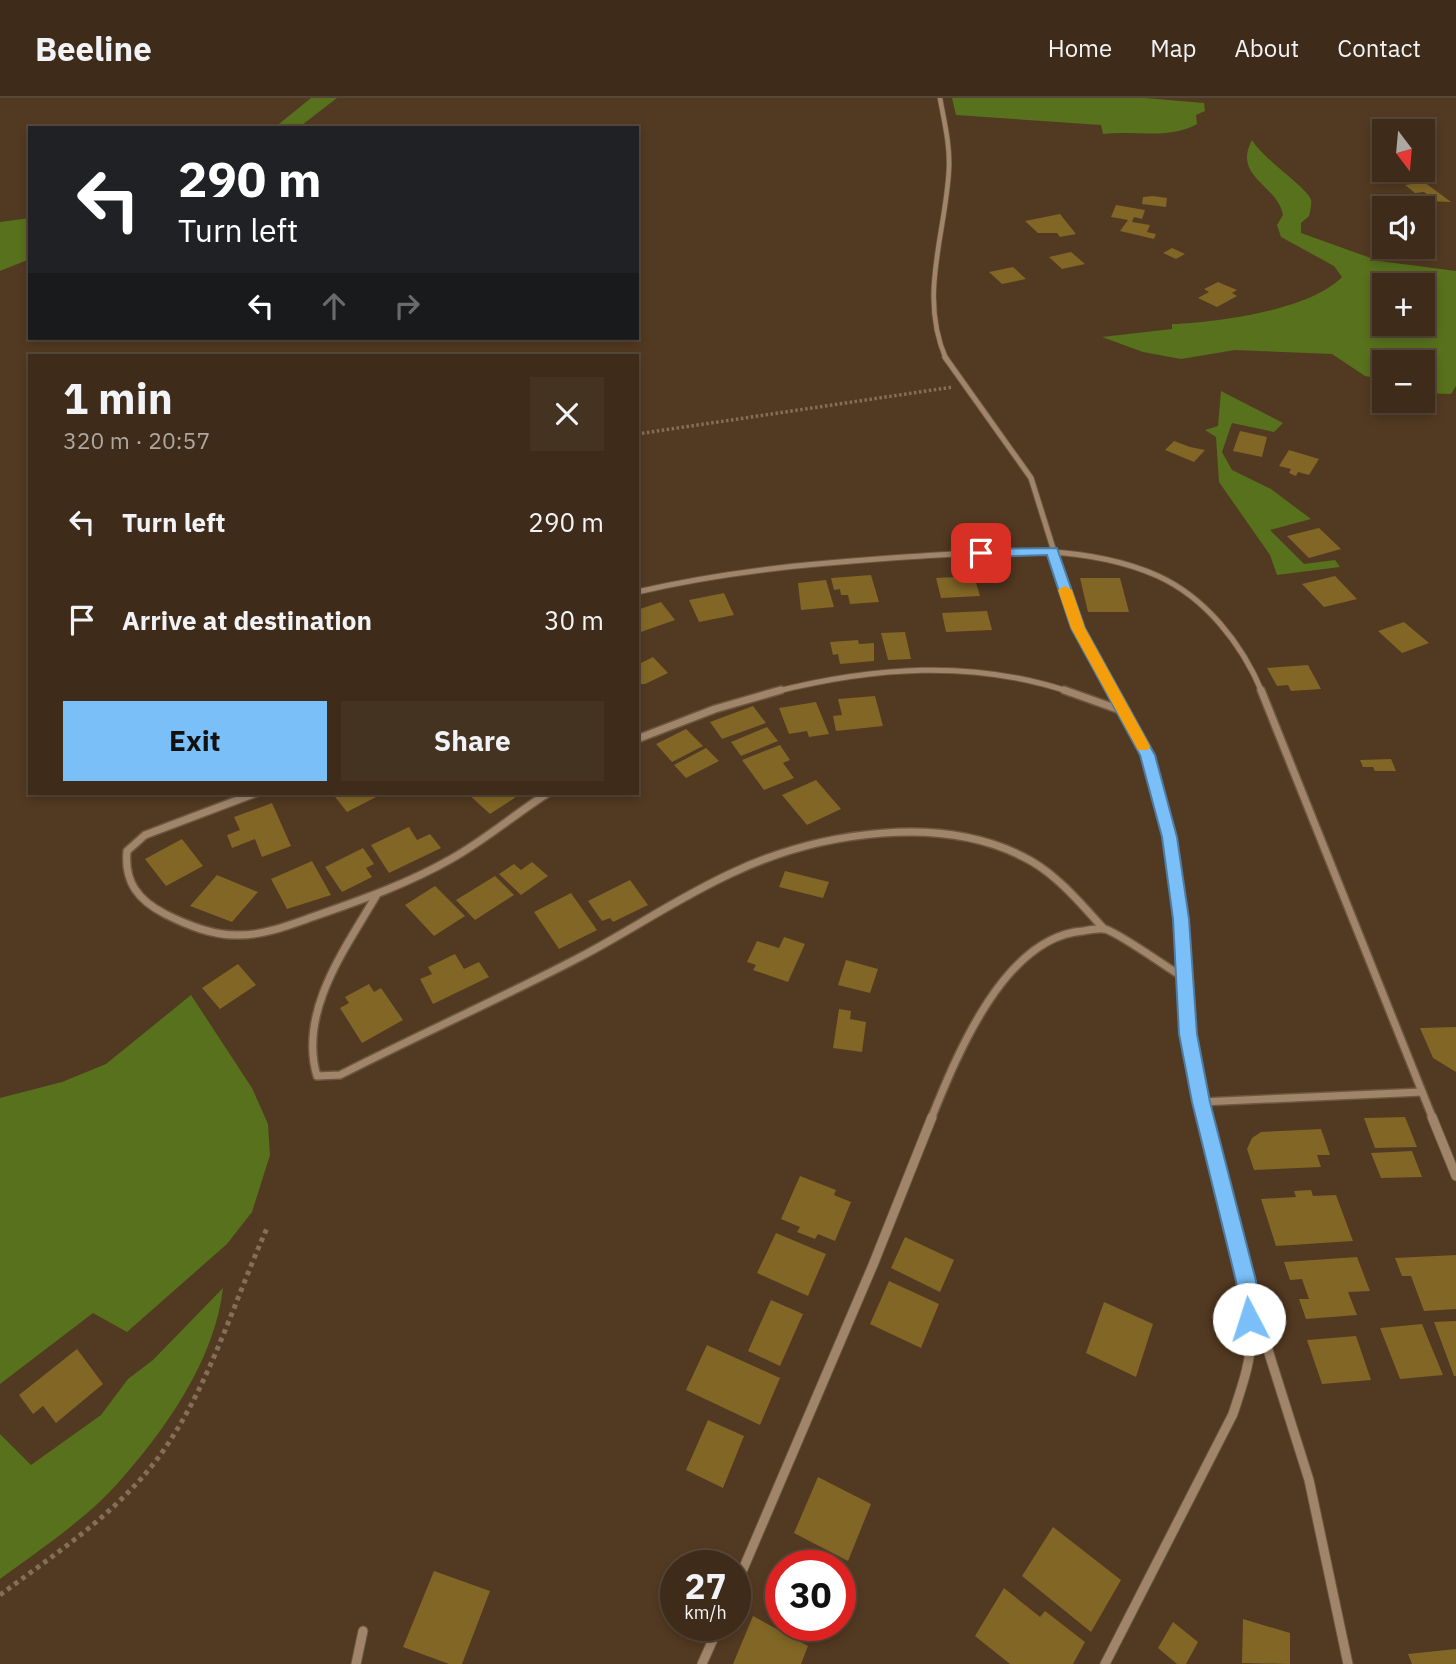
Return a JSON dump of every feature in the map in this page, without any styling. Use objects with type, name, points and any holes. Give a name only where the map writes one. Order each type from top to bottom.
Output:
[{"type":"street","points":[[940,98],[949,167],[933,275],[930,320],[937,343],[1031,478],[1078,628],[1148,755],[1170,837],[1181,919],[1188,1034],[1201,1102],[1246,1281],[1309,1480],[1348,1664]]},
{"type":"street","points":[[639,592],[725,575],[870,559],[1052,551],[1097,556],[1138,568],[1190,596],[1211,612],[1234,638],[1257,680],[1456,1176]]},
{"type":"street","points":[[639,738],[742,700],[888,672],[964,669],[1012,677],[1124,711]]},
{"type":"street","points":[[251,795],[145,835],[127,851],[124,869],[129,887],[150,906],[199,930],[230,935],[261,934],[376,895],[469,848],[545,795]]},
{"type":"street","points":[[376,895],[323,991],[315,1025],[311,1065],[317,1076],[340,1075],[489,1004],[758,862],[821,843],[895,833],[941,833],[984,842],[1029,860],[1069,891],[1104,929],[1183,977]]},
{"type":"street","points":[[751,1551],[873,1265],[954,1062],[981,1010],[1010,972],[1041,946],[1065,932],[1104,929]]},
{"type":"street","points":[[1201,1102],[1422,1092]]},
{"type":"street","points":[[1105,1664],[1233,1414],[1244,1381],[1251,1338],[1246,1281]]},
{"type":"street","points":[[356,1664],[363,1631]]},
{"type":"street","points":[[702,1664],[712,1641]]},
{"type":"path","points":[[639,434],[964,385]]},
{"type":"path","points":[[0,1595],[72,1541],[134,1485],[172,1438],[197,1393],[268,1226]]},
{"type":"green space","points":[[311,98],[337,98],[301,126],[276,126]]},
{"type":"green space","points":[[952,98],[1145,98],[1204,103],[1205,111],[1196,115],[1197,124],[1175,132],[1103,134],[1101,125],[956,115]]},
{"type":"green space","points":[[1252,140],[1308,195],[1311,200],[1309,216],[1301,223],[1301,233],[1379,261],[1456,271],[1456,386],[1451,394],[1435,393],[1435,350],[1372,350],[1372,377],[1365,376],[1332,354],[1235,350],[1181,359],[1143,352],[1102,337],[1172,329],[1172,324],[1238,317],[1287,306],[1309,298],[1342,277],[1334,266],[1281,237],[1277,225],[1283,215],[1279,205],[1252,172],[1247,153]]},
{"type":"green space","points":[[28,218],[28,260],[0,271],[0,222]]},
{"type":"green space","points":[[1221,391],[1283,423],[1274,432],[1232,423],[1222,452],[1232,470],[1271,489],[1311,519],[1270,530],[1304,564],[1335,560],[1340,567],[1277,575],[1270,555],[1219,482],[1216,437],[1205,430],[1218,426]]},
{"type":"green space","points":[[191,995],[252,1088],[268,1124],[270,1155],[252,1212],[227,1244],[127,1332],[93,1313],[0,1384],[0,1098],[62,1082],[106,1064]]},
{"type":"green space","points":[[223,1288],[210,1342],[185,1394],[152,1442],[105,1497],[0,1579],[0,1434],[31,1465],[101,1415],[128,1379],[153,1360]]},
{"type":"building","points":[[1424,182],[1451,202],[1435,201],[1435,196],[1423,196],[1428,195],[1424,192],[1415,193],[1405,185]]},
{"type":"building","points":[[1143,197],[1167,198],[1166,207],[1142,204]]},
{"type":"building","points":[[1116,205],[1145,210],[1142,219],[1134,217],[1132,222],[1150,225],[1147,232],[1156,234],[1154,239],[1120,231],[1128,220],[1111,217]]},
{"type":"building","points":[[1060,214],[1076,234],[1060,237],[1057,233],[1038,233],[1025,221]]},
{"type":"building","points":[[1172,248],[1185,254],[1176,259],[1163,253]]},
{"type":"building","points":[[1071,252],[1085,264],[1062,269],[1049,257]]},
{"type":"building","points":[[1013,267],[1026,279],[1002,284],[989,272]]},
{"type":"building","points":[[1218,282],[1237,290],[1232,293],[1237,296],[1217,307],[1198,298],[1209,292],[1204,289]]},
{"type":"building","points":[[1240,431],[1267,437],[1262,457],[1233,451]]},
{"type":"building","points":[[1174,441],[1205,450],[1194,462],[1165,450]]},
{"type":"building","points":[[1289,450],[1319,459],[1309,475],[1298,472],[1296,476],[1289,473],[1291,469],[1279,466]]},
{"type":"building","points":[[1319,528],[1341,549],[1309,558],[1287,536]]},
{"type":"building","points":[[871,575],[879,602],[850,604],[848,595],[841,595],[840,589],[834,590],[831,578]]},
{"type":"building","points":[[974,576],[980,596],[941,598],[936,578]]},
{"type":"building","points":[[1335,576],[1357,599],[1324,607],[1302,584]]},
{"type":"building","points":[[1080,578],[1120,578],[1129,612],[1088,612]]},
{"type":"building","points":[[826,580],[834,607],[801,610],[798,583]]},
{"type":"building","points":[[724,593],[734,615],[699,622],[689,600]]},
{"type":"building","points":[[661,602],[675,620],[639,633],[639,609]]},
{"type":"building","points":[[987,611],[992,630],[946,632],[942,613]]},
{"type":"building","points":[[1404,622],[1429,643],[1402,653],[1378,631]]},
{"type":"building","points":[[905,632],[911,659],[888,660],[881,633]]},
{"type":"building","points":[[858,640],[859,644],[874,643],[874,661],[840,664],[838,654],[833,655],[830,642]]},
{"type":"building","points":[[653,657],[668,673],[645,684],[639,684],[639,664]]},
{"type":"building","points":[[1308,665],[1321,689],[1291,691],[1288,685],[1277,686],[1267,668]]},
{"type":"building","points":[[875,696],[883,726],[836,731],[833,716],[842,715],[838,699]]},
{"type":"building","points":[[816,702],[829,734],[809,737],[807,731],[789,734],[779,708]]},
{"type":"building","points":[[753,706],[766,723],[722,739],[710,722]]},
{"type":"building","points":[[767,727],[778,741],[741,756],[731,742]]},
{"type":"building","points":[[686,729],[703,746],[672,762],[656,744]]},
{"type":"building","points":[[780,745],[790,760],[783,763],[794,778],[764,790],[742,760]]},
{"type":"building","points":[[706,748],[719,761],[686,778],[674,765]]},
{"type":"building","points":[[1391,759],[1396,771],[1375,771],[1373,767],[1363,767],[1360,760]]},
{"type":"building","points":[[816,780],[841,809],[807,825],[782,795]]},
{"type":"building","points":[[334,795],[380,795],[347,812]]},
{"type":"building","points":[[469,795],[519,795],[490,814]]},
{"type":"building","points":[[272,803],[291,846],[262,857],[255,839],[232,848],[227,835],[240,830],[234,817]]},
{"type":"building","points":[[409,827],[417,840],[430,834],[441,848],[389,873],[371,845]]},
{"type":"building","points":[[182,839],[203,866],[166,886],[145,859]]},
{"type":"building","points":[[363,848],[374,864],[366,868],[372,877],[342,892],[325,867]]},
{"type":"building","points":[[312,861],[331,895],[287,909],[271,879]]},
{"type":"building","points":[[532,862],[548,876],[521,895],[499,874],[514,864],[521,870]]},
{"type":"building","points":[[785,871],[829,882],[823,898],[779,887]]},
{"type":"building","points":[[217,875],[258,892],[232,922],[190,906]]},
{"type":"building","points":[[495,876],[514,895],[475,920],[456,900]]},
{"type":"building","points":[[630,880],[648,905],[613,922],[610,918],[602,921],[588,901]]},
{"type":"building","points":[[435,886],[465,916],[434,936],[405,905]]},
{"type":"building","points":[[571,893],[597,930],[559,949],[534,912]]},
{"type":"building","points":[[784,937],[805,944],[788,982],[753,970],[756,965],[747,962],[757,941],[779,948]]},
{"type":"building","points":[[455,954],[464,969],[479,962],[489,977],[433,1004],[420,979],[432,974],[428,967]]},
{"type":"building","points":[[846,960],[878,969],[870,993],[838,985]]},
{"type":"building","points":[[238,964],[256,985],[220,1009],[202,988]]},
{"type":"building","points":[[369,984],[374,992],[381,988],[403,1020],[362,1043],[340,1008],[349,1003],[345,997]]},
{"type":"building","points":[[839,1009],[851,1011],[850,1019],[866,1022],[862,1052],[833,1048]]},
{"type":"building","points":[[1456,1027],[1456,1072],[1433,1058],[1420,1028]]},
{"type":"building","points":[[1405,1117],[1417,1147],[1375,1148],[1364,1118]]},
{"type":"building","points":[[1321,1129],[1330,1155],[1317,1155],[1321,1167],[1254,1170],[1247,1149],[1252,1138],[1261,1132]]},
{"type":"building","points":[[1412,1151],[1422,1177],[1381,1178],[1371,1153]]},
{"type":"building","points":[[800,1176],[836,1190],[834,1195],[851,1202],[835,1241],[818,1234],[815,1239],[797,1232],[800,1227],[781,1219]]},
{"type":"building","points":[[1311,1190],[1313,1196],[1336,1195],[1353,1241],[1276,1246],[1261,1199],[1296,1197],[1294,1191]]},
{"type":"building","points":[[776,1233],[826,1254],[808,1296],[757,1273]]},
{"type":"building","points":[[905,1237],[954,1260],[940,1292],[891,1268]]},
{"type":"building","points":[[1456,1255],[1456,1309],[1424,1311],[1411,1276],[1402,1276],[1395,1258]]},
{"type":"building","points":[[1357,1257],[1370,1291],[1348,1292],[1357,1315],[1306,1319],[1299,1299],[1309,1299],[1302,1279],[1290,1280],[1284,1262]]},
{"type":"building","points":[[889,1281],[939,1304],[921,1348],[870,1324]]},
{"type":"building","points":[[771,1300],[803,1314],[780,1366],[748,1351]]},
{"type":"building","points":[[1104,1302],[1153,1324],[1136,1377],[1086,1353]]},
{"type":"building","points":[[1456,1321],[1456,1376],[1454,1376],[1434,1322]]},
{"type":"building","points":[[1422,1324],[1443,1375],[1400,1379],[1380,1328]]},
{"type":"building","points":[[1356,1336],[1371,1380],[1322,1384],[1307,1340]]},
{"type":"building","points":[[707,1345],[780,1378],[760,1425],[686,1390]]},
{"type":"building","points":[[77,1349],[103,1384],[56,1423],[43,1406],[33,1414],[19,1395]]},
{"type":"building","points":[[708,1420],[744,1436],[723,1488],[686,1470]]},
{"type":"building","points":[[818,1477],[871,1504],[852,1550],[827,1550],[794,1533]]},
{"type":"building","points":[[1053,1527],[1121,1580],[1091,1632],[1022,1576]]},
{"type":"building","points":[[434,1571],[490,1591],[462,1664],[449,1664],[403,1647]]},
{"type":"building","points":[[1004,1588],[1040,1617],[1045,1611],[1085,1642],[1073,1664],[1010,1664],[975,1636]]},
{"type":"building","points":[[753,1616],[765,1623],[765,1641],[799,1641],[808,1646],[801,1664],[733,1664],[743,1641],[751,1641]]},
{"type":"building","points":[[1243,1619],[1290,1633],[1290,1664],[1242,1663]]},
{"type":"building","points":[[1173,1622],[1198,1642],[1186,1664],[1177,1664],[1158,1648]]},
{"type":"building","points":[[1456,1649],[1456,1664],[1412,1664],[1408,1654]]},
{"type":"slow traffic","points":[[1065,590],[1078,628],[1143,746]]},
{"type":"route","points":[[981,553],[1052,551],[1078,628],[1148,755],[1170,837],[1181,919],[1188,1034],[1201,1102],[1246,1281],[1249,1319]]}]
